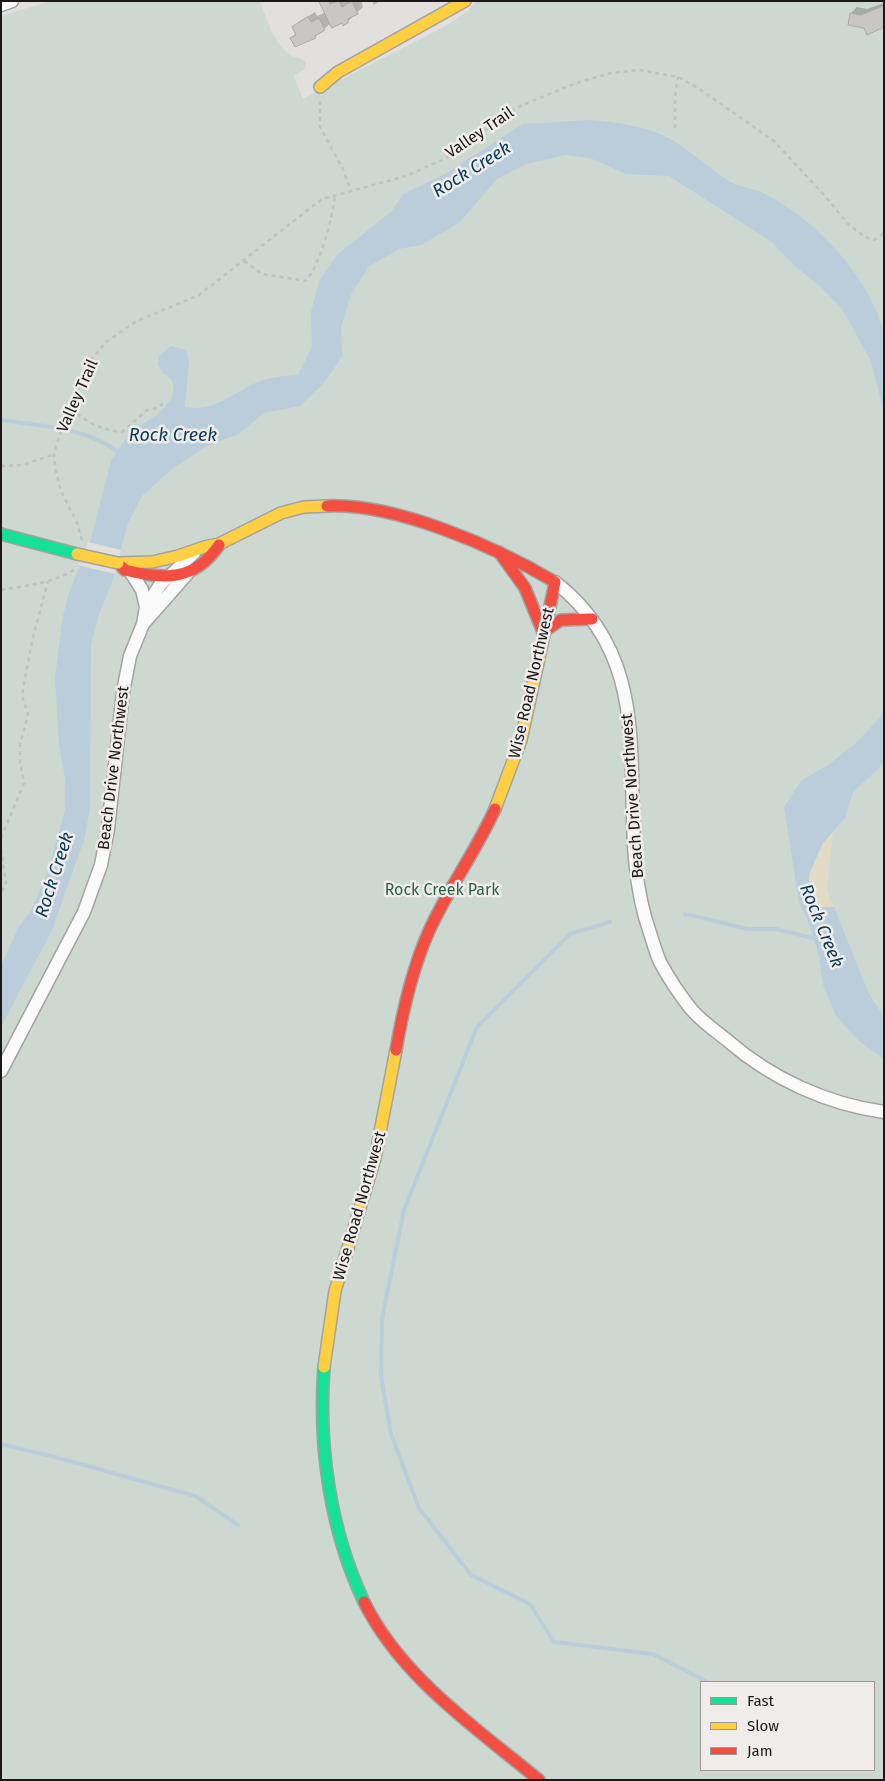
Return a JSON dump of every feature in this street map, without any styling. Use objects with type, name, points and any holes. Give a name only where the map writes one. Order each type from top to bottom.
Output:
[{"type":"street","points":[[1,5],[12,1]]},
{"type":"street","points":[[320,87],[338,72],[465,1]]},
{"type":"street","name":"Beach Drive Northwest","points":[[143,624],[157,611],[168,595],[187,574],[213,556],[219,545],[251,525],[274,515],[304,507],[337,506],[385,514],[432,526],[498,550],[528,564],[570,593],[592,619],[607,643],[620,673],[628,710],[632,746],[636,873],[644,916],[660,961],[692,1010],[742,1053],[785,1080],[819,1097],[863,1109],[884,1112]]},
{"type":"street","points":[[1,534],[118,563],[130,571],[142,590],[146,606]]},
{"type":"street","name":"Beach Drive Northwest","points":[[1,1071],[84,912],[101,865],[108,829],[122,692],[133,647],[143,624],[146,606],[168,577],[195,552],[207,545],[219,545]]},
{"type":"street","points":[[498,550],[525,588],[544,632],[561,620],[592,619]]},
{"type":"street","points":[[118,563],[127,561],[151,562],[195,552]]},
{"type":"street","points":[[151,562],[164,571],[168,577],[168,595]]},
{"type":"street","points":[[130,571],[168,577],[187,574]]},
{"type":"street","name":"Wise Road Northwest","points":[[539,1780],[430,1688],[396,1652],[369,1614],[350,1573],[336,1522],[328,1479],[323,1405],[324,1362],[331,1307],[381,1138],[408,990],[422,947],[438,912],[488,826],[508,778],[524,729],[555,582]]},
{"type":"path","name":"Valley Trail","points":[[58,440],[89,362],[106,342],[120,330],[199,295],[322,199],[406,176],[446,158],[470,144],[491,125],[518,107],[576,83],[611,73],[638,70],[678,77],[698,88],[774,141],[848,224],[859,233],[874,240],[884,233]]},
{"type":"path","points":[[675,128],[675,97],[678,77]]},
{"type":"path","points":[[320,87],[320,127],[342,167],[351,191]]},
{"type":"path","points":[[244,261],[262,274],[306,281],[317,266],[331,220],[334,196]]},
{"type":"path","points":[[71,409],[80,417],[102,428],[122,432],[147,410],[157,408],[163,404]]},
{"type":"path","points":[[1,466],[23,465],[54,454]]},
{"type":"path","points":[[1,838],[24,784],[20,762],[20,745],[28,714],[22,696],[32,641],[48,581]]},
{"type":"path","points":[[1,849],[6,883],[1,893]]},
{"type":"green space","name":"Rock Creek Park","points":[[51,1],[260,1],[271,30],[279,44],[289,54],[306,62],[304,70],[294,76],[303,99],[444,27],[467,12],[476,1],[884,1],[884,1780],[1,1780],[1,16]]},
{"type":"sand","points":[[833,832],[827,891],[834,907],[821,907],[809,895],[810,877],[817,853]]},
{"type":"water","name":"Rock Creek","points":[[590,120],[633,126],[665,136],[729,181],[761,192],[785,205],[821,234],[853,270],[866,290],[884,332],[884,412],[871,361],[842,309],[772,242],[669,176],[626,174],[590,158],[566,155],[526,164],[497,179],[459,223],[421,245],[399,249],[368,267],[351,295],[341,327],[342,357],[323,384],[300,406],[264,413],[239,434],[207,446],[173,468],[142,496],[128,523],[111,585],[99,614],[91,645],[90,807],[85,837],[52,930],[1,1027],[1,966],[18,928],[31,911],[47,874],[65,810],[65,778],[59,744],[55,678],[63,616],[70,589],[90,543],[111,461],[124,441],[140,426],[158,414],[171,400],[174,387],[171,379],[163,373],[158,365],[159,356],[171,346],[186,350],[189,361],[185,407],[207,407],[257,382],[275,377],[298,375],[312,347],[311,312],[319,281],[338,254],[392,211],[403,194],[445,174],[523,124]]},
{"type":"water","name":"Rock Creek","points":[[884,713],[884,763],[853,792],[845,818],[823,843],[809,874],[809,895],[821,907],[834,907],[869,994],[884,1017],[884,1059],[859,1041],[836,1016],[823,985],[819,956],[808,921],[799,903],[784,807],[801,781],[831,763],[857,742]]},
{"type":"pier","points":[[88,542],[121,550],[115,574],[78,565]]},
{"type":"building","points":[[319,1],[329,1],[330,4],[339,1],[342,7],[352,1],[358,14],[348,19],[348,23],[343,26],[342,23],[332,28]]},
{"type":"building","points":[[884,6],[884,27],[867,35],[864,28],[848,25],[850,13],[860,15]]},
{"type":"building","points":[[308,17],[311,22],[319,18],[325,30],[315,36],[316,38],[295,47],[290,38],[296,35],[292,27]]},
{"type":"waterway","points":[[1,420],[48,426],[78,433],[107,444],[120,453]]},
{"type":"waterway","points":[[685,914],[748,929],[776,929],[817,939]]},
{"type":"waterway","points":[[610,922],[570,934],[477,1027],[404,1210],[382,1319],[381,1376],[391,1434],[419,1508],[471,1575],[530,1604],[554,1642],[653,1654],[706,1681]]},
{"type":"waterway","points":[[1,1444],[195,1496],[238,1525]]},
{"type":"traffic: fast","points":[[1,534],[77,554]]},
{"type":"traffic: fast","points":[[324,1367],[323,1427],[329,1487],[343,1546],[364,1602]]},
{"type":"traffic: slow","points":[[320,87],[338,72],[465,1]]},
{"type":"traffic: slow","points":[[118,563],[152,562],[178,556],[219,544],[281,513],[304,507],[327,506]]},
{"type":"traffic: slow","points":[[77,554],[118,563]]},
{"type":"traffic: slow","points":[[495,809],[521,740],[546,626]]},
{"type":"traffic: slow","points":[[324,1367],[335,1291],[375,1158],[396,1050]]},
{"type":"traffic: jam","points":[[327,506],[354,507],[383,512],[445,530],[504,555],[555,582],[546,626]]},
{"type":"traffic: jam","points":[[122,567],[125,570],[139,573],[166,576],[178,575],[200,566],[219,545]]},
{"type":"traffic: jam","points":[[499,552],[525,588],[543,632],[561,620],[592,619]]},
{"type":"traffic: jam","points":[[396,1050],[409,989],[423,945],[437,915],[495,809]]},
{"type":"traffic: jam","points":[[364,1602],[398,1654],[419,1678],[466,1721],[539,1780]]}]
